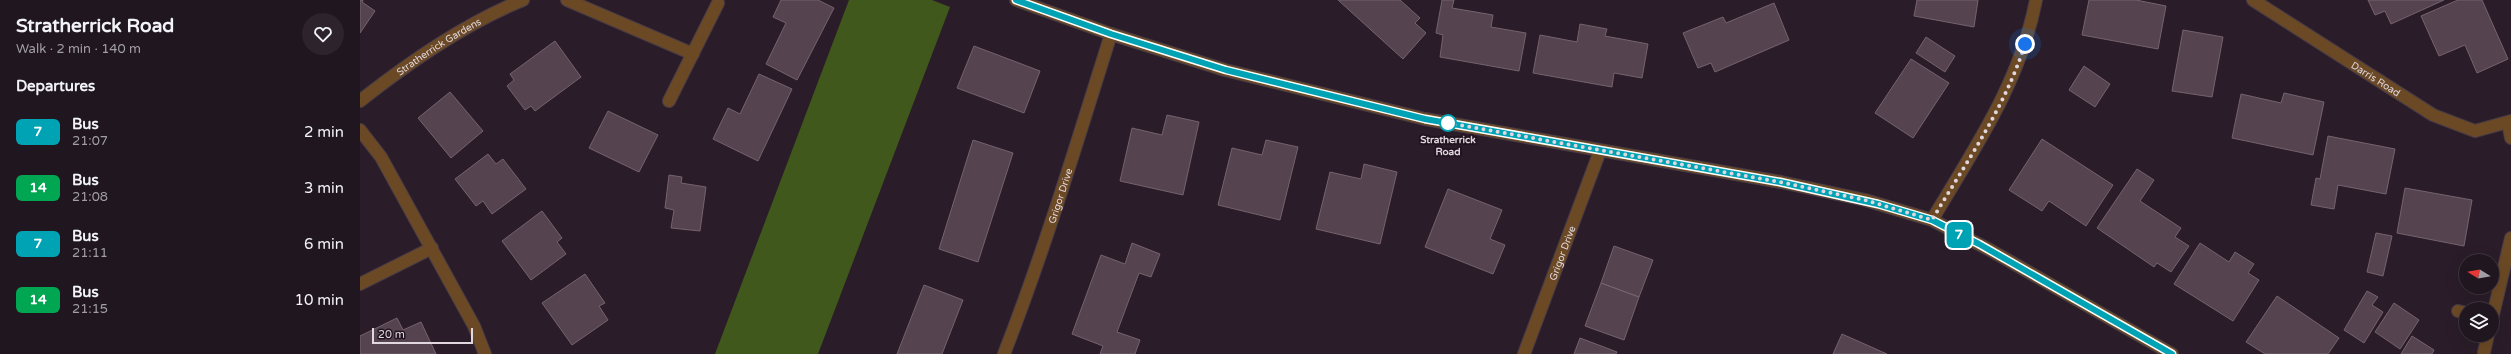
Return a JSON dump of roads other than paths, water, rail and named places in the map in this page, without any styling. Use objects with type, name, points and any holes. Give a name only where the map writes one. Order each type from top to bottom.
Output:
[{"type":"street","name":"Stratherrick Gardens","points":[[360,101],[389,78],[443,44],[500,9],[523,0]]},
{"type":"street","points":[[567,0],[693,54]]},
{"type":"street","points":[[1016,0],[1111,34],[1226,70],[1425,119],[1796,185],[1865,200],[1932,220],[1990,250],[2172,354]]},
{"type":"street","points":[[1932,220],[1992,120],[2017,70],[2036,0]]},
{"type":"street","name":"Darris Road","points":[[2253,0],[2433,115],[2475,131],[2509,122],[2511,138]]},
{"type":"street","points":[[670,101],[718,3]]},
{"type":"street","name":"Grigor Drive","points":[[1004,354],[1062,191],[1111,34]]},
{"type":"street","points":[[360,130],[381,157],[432,248],[474,326],[485,354]]},
{"type":"street","name":"Grigor Drive","points":[[1524,354],[1600,151]]},
{"type":"street","points":[[2496,302],[2511,238]]},
{"type":"street","points":[[360,284],[432,248]]},
{"type":"street","points":[[2484,352],[2486,342]]},
{"type":"place","name":"Stratherrick Road","points":[[1448,123]]}]
